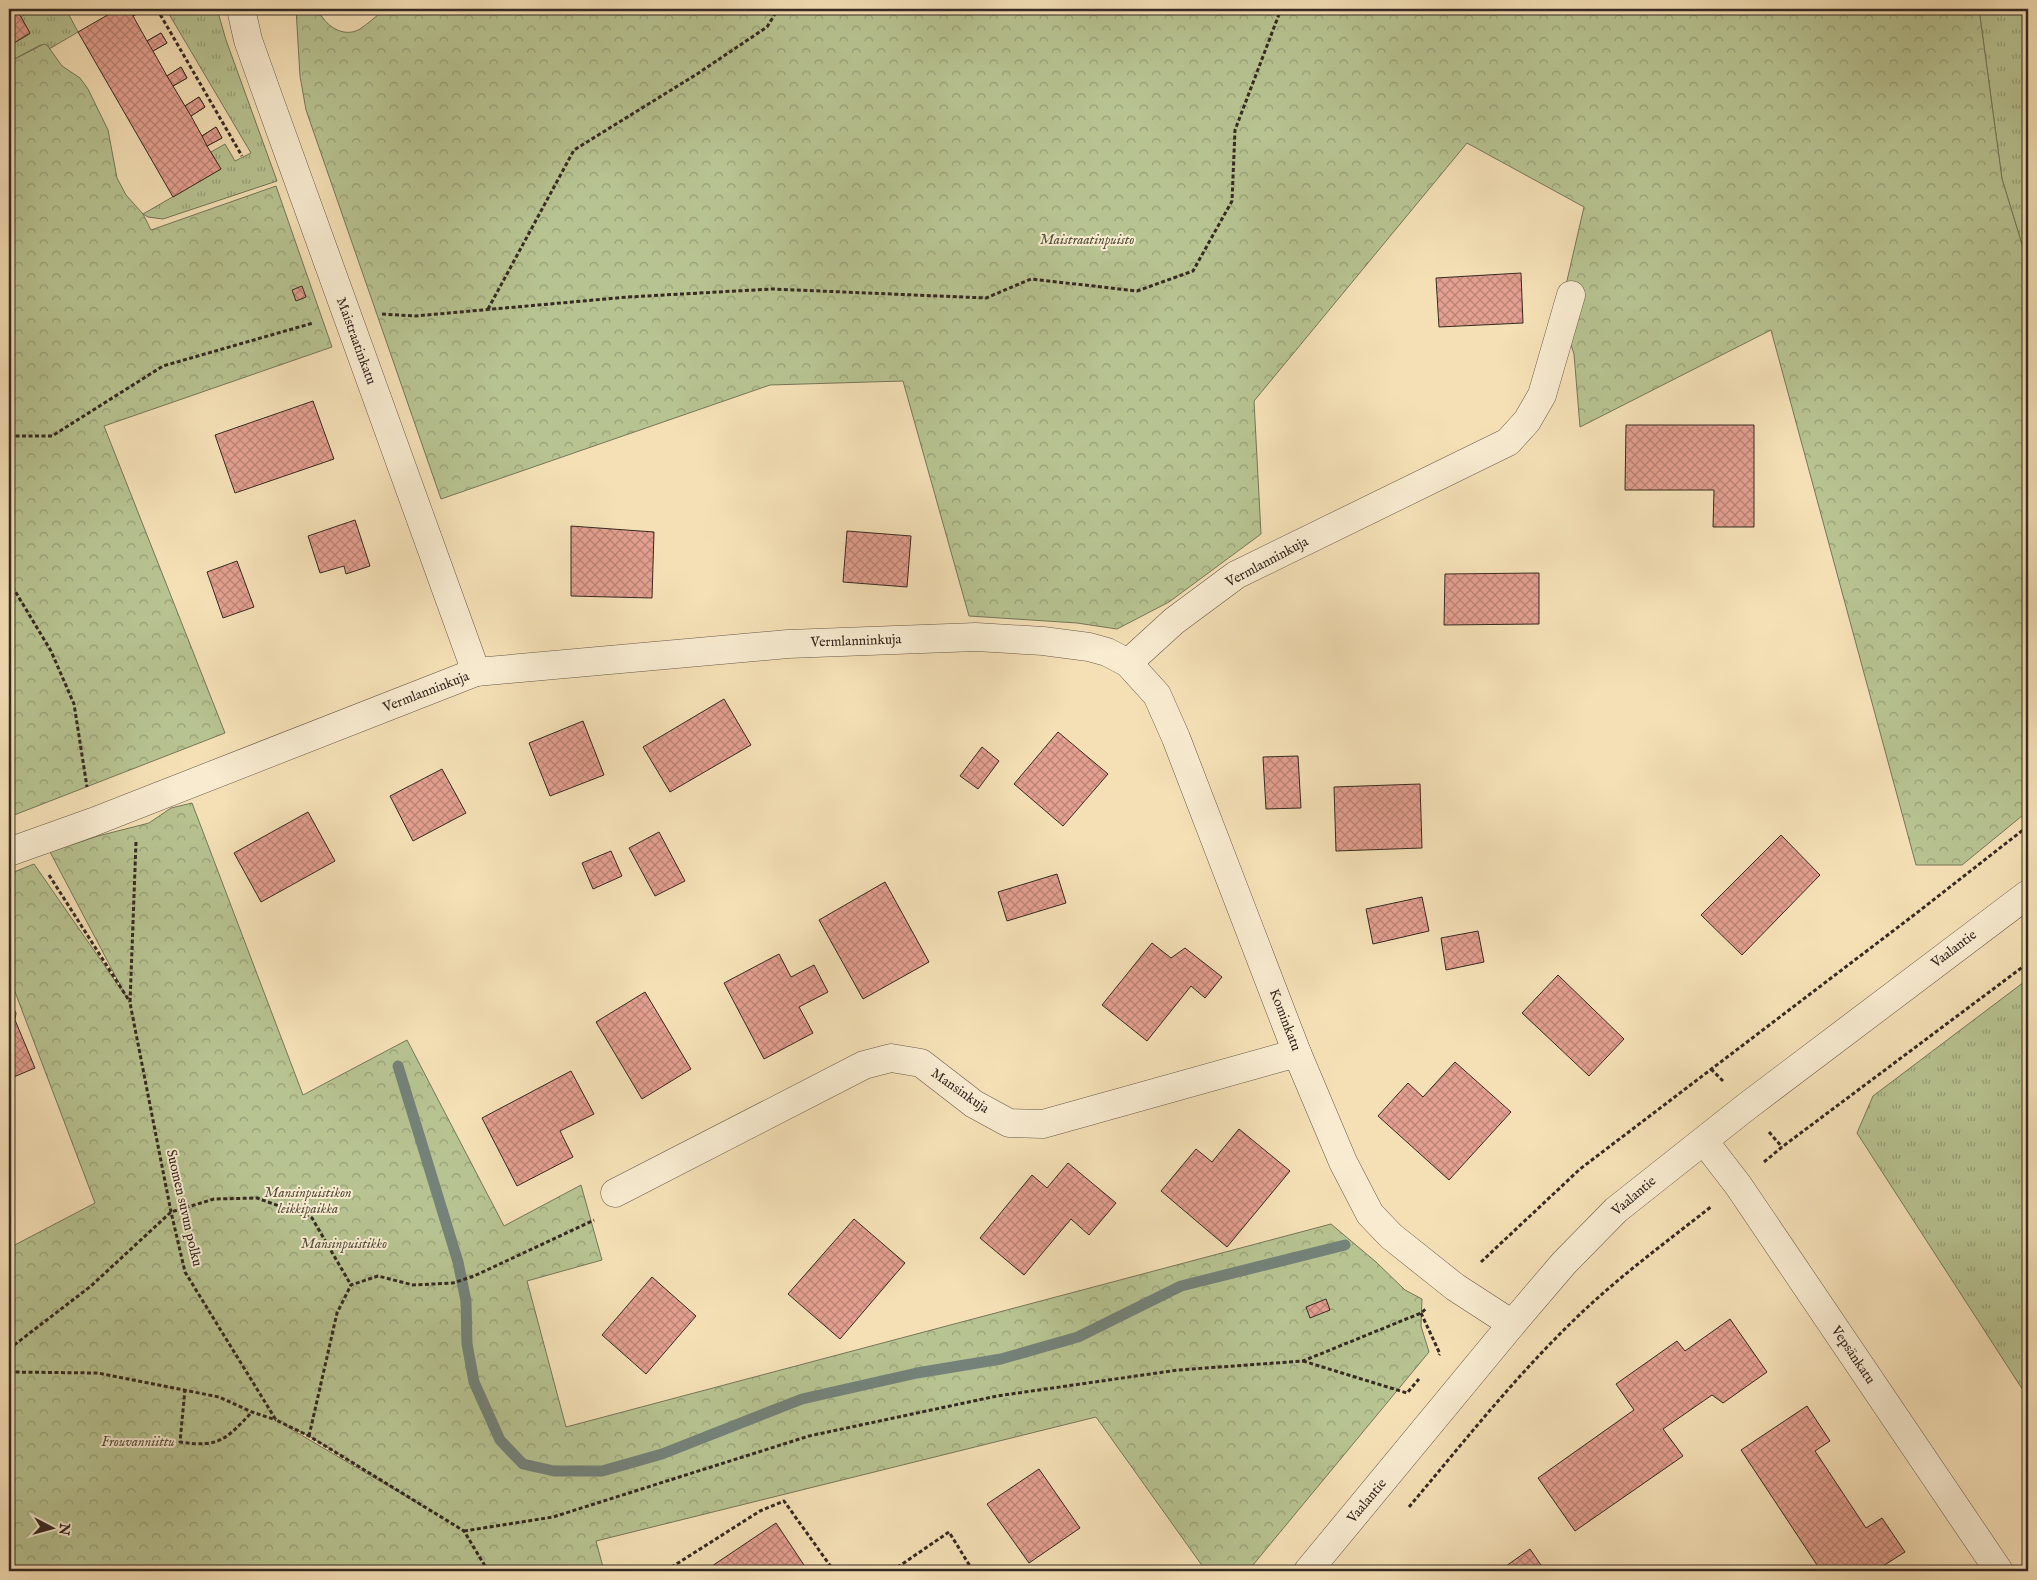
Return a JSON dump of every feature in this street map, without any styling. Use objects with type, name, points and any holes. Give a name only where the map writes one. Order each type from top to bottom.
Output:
[{"type":"street","name":"Maistraatinkatu","points":[[240,9],[251,48],[476,672]]},
{"type":"street","name":"Vermlanninkuja","points":[[19,848],[93,822],[476,672],[788,644],[976,637],[1043,641],[1089,647],[1106,652],[1128,663],[1174,620],[1236,575],[1508,442],[1527,421],[1542,395],[1571,295]]},
{"type":"street","name":"Kominkatu","points":[[1128,663],[1157,696],[1176,738],[1297,1054],[1343,1162],[1370,1214],[1392,1236],[1454,1287],[1512,1324]]},
{"type":"street","name":"Vaalantie","points":[[1308,1571],[1564,1263],[1616,1210],[1746,1107],[2028,894]]},
{"type":"street","name":"Mansinkuja","points":[[615,1193],[864,1065],[891,1058],[921,1063],[974,1104],[1009,1123],[1042,1124],[1297,1054]]},
{"type":"street","name":"Vepsänkatu","points":[[1704,1141],[1738,1185],[1999,1571]]},
{"type":"path","points":[[71,9],[76,9]]},
{"type":"path","points":[[156,9],[242,156]]},
{"type":"path","points":[[488,310],[574,150],[697,74],[768,27],[778,9]]},
{"type":"path","points":[[9,436],[52,436],[163,366],[346,313],[414,316],[628,297],[772,289],[986,298],[1031,278],[1137,291],[1193,271],[1232,201],[1234,130],[1281,9]]},
{"type":"path","points":[[9,581],[24,609],[51,651],[74,704],[93,822]]},
{"type":"path","name":"Suomen suvun polku","points":[[137,804],[130,1003],[171,1212],[185,1272],[276,1420]]},
{"type":"path","points":[[464,1531],[553,1518],[809,1436],[997,1396],[1178,1370],[1303,1361],[1421,1313],[1454,1287],[1580,1169],[2028,826]]},
{"type":"path","points":[[19,848],[130,1003]]},
{"type":"path","points":[[1406,1511],[1499,1399],[1574,1320],[1626,1274],[1738,1185],[1782,1147],[2028,963]]},
{"type":"path","points":[[309,1436],[337,1313],[351,1286],[378,1276],[414,1284],[453,1283],[474,1276],[600,1217],[615,1193]]},
{"type":"path","points":[[9,1349],[91,1286],[171,1212],[214,1199],[257,1198],[312,1218],[351,1286]]},
{"type":"path","points":[[1421,1313],[1440,1354],[1435,1360]]},
{"type":"path","points":[[1303,1361],[1407,1392],[1424,1373]]},
{"type":"path","points":[[9,1372],[98,1373],[219,1397],[252,1412],[276,1420],[309,1436],[464,1531],[488,1571]]},
{"type":"path","points":[[185,1389],[180,1442],[202,1445],[228,1437],[252,1412]]},
{"type":"path","points":[[668,1571],[760,1511],[784,1502],[834,1571]]},
{"type":"path","points":[[892,1571],[949,1532],[974,1571]]},
{"type":"green space","points":[[33,9],[68,13],[78,32],[49,49],[47,45],[40,45],[9,62],[9,46],[30,34],[21,17]]},
{"type":"green space","points":[[166,9],[217,9],[226,40],[277,181],[163,219],[148,217],[143,214],[221,169],[211,152],[225,144],[235,161],[251,153]]},
{"type":"green space","name":"Maistraatinpuisto","points":[[296,9],[318,9],[329,25],[335,29],[354,32],[386,9],[1979,9],[2002,179],[2028,264],[2028,811],[1962,865],[1916,865],[1771,330],[1580,427],[1574,354],[1560,311],[1584,207],[1467,143],[1254,401],[1261,534],[1169,602],[1117,629],[1077,623],[969,616],[903,381],[770,385],[441,499],[306,110],[300,76]]},
{"type":"green space","points":[[1979,9],[2028,9],[2028,264],[2002,179]]},
{"type":"green space","points":[[44,44],[47,45],[62,66],[80,78],[88,89],[108,130],[117,178],[126,195],[143,214],[151,230],[276,186],[332,347],[104,426],[225,733],[9,817],[9,62]]},
{"type":"green space","name":"Mansinpuistikko","points":[[192,803],[303,1095],[407,1040],[504,1226],[581,1185],[602,1260],[527,1281],[566,1427],[1331,1224],[1376,1262],[1405,1290],[1422,1299],[1421,1326],[1429,1352],[1248,1571],[1206,1571],[1096,1417],[596,1541],[604,1571],[9,1571],[9,1248],[95,1203],[9,976],[9,874],[34,864],[127,998],[50,852],[98,836],[149,823],[171,808]],"holes":[[[284,1424],[309,1436],[424,1507]]]},
{"type":"green space","points":[[2028,979],[2028,1274],[2024,1284],[2028,1298],[2028,1398],[1857,1133],[1873,1096]]},
{"type":"building","points":[[9,9],[19,9],[17,10],[30,33],[9,46]]},
{"type":"building","points":[[118,9],[146,9],[133,16],[147,41],[161,33],[167,43],[153,51],[167,76],[181,67],[187,78],[173,86],[185,106],[199,97],[205,107],[191,116],[202,136],[216,127],[222,138],[207,146],[221,169],[173,197],[78,32]]},
{"type":"building","points":[[129,9],[146,9],[133,16]]},
{"type":"building","points":[[161,33],[167,43],[153,51],[147,41]]},
{"type":"building","points":[[181,67],[187,78],[173,86],[167,76]]},
{"type":"building","points":[[199,97],[205,107],[191,116],[185,106]]},
{"type":"building","points":[[216,127],[222,138],[207,146],[202,136]]},
{"type":"building","points":[[1521,273],[1523,323],[1439,327],[1436,278]]},
{"type":"building","points":[[302,286],[306,297],[296,301],[292,290]]},
{"type":"building","points":[[313,401],[334,459],[235,493],[215,435]]},
{"type":"building","points":[[1626,425],[1754,425],[1754,527],[1713,527],[1714,490],[1625,490]]},
{"type":"building","points":[[355,520],[370,566],[346,574],[344,566],[320,573],[308,536]]},
{"type":"building","points":[[571,526],[654,532],[652,598],[571,596]]},
{"type":"building","points":[[847,531],[911,536],[907,587],[843,582]]},
{"type":"building","points":[[237,561],[254,607],[223,618],[207,572]]},
{"type":"building","points":[[1539,573],[1539,624],[1444,625],[1445,574]]},
{"type":"building","points":[[724,699],[751,745],[670,792],[643,747]]},
{"type":"building","points":[[583,721],[604,775],[550,796],[529,743]]},
{"type":"building","points":[[1058,732],[1108,774],[1063,826],[1014,784]]},
{"type":"building","points":[[982,747],[999,761],[978,789],[960,776]]},
{"type":"building","points":[[1298,756],[1301,808],[1266,809],[1263,757]]},
{"type":"building","points":[[442,769],[466,813],[413,841],[390,796]]},
{"type":"building","points":[[1420,784],[1422,848],[1336,851],[1334,787]]},
{"type":"building","points":[[308,812],[335,861],[261,902],[234,853]]},
{"type":"building","points":[[659,832],[685,881],[655,896],[629,848]]},
{"type":"building","points":[[1781,835],[1820,875],[1742,955],[1701,915]]},
{"type":"building","points":[[611,851],[622,876],[593,889],[582,863]]},
{"type":"building","points":[[1057,874],[1066,903],[1007,921],[998,892]]},
{"type":"building","points":[[885,882],[929,962],[863,999],[819,920]]},
{"type":"building","points":[[1422,897],[1429,931],[1373,944],[1366,909]]},
{"type":"building","points":[[1478,931],[1484,962],[1446,970],[1441,938]]},
{"type":"building","points":[[1152,943],[1171,958],[1185,948],[1222,977],[1205,998],[1191,986],[1147,1041],[1102,1005]]},
{"type":"building","points":[[779,954],[791,977],[814,965],[828,992],[799,1007],[813,1033],[764,1059],[724,983]]},
{"type":"building","points":[[1558,975],[1624,1039],[1589,1076],[1522,1013]]},
{"type":"building","points":[[645,992],[691,1069],[642,1099],[596,1022]]},
{"type":"building","points":[[9,1001],[16,1013],[15,1020],[35,1068],[9,1079]]},
{"type":"building","points":[[1455,1062],[1511,1112],[1449,1180],[1378,1116],[1408,1083],[1423,1097]]},
{"type":"building","points":[[571,1071],[594,1114],[560,1131],[573,1157],[517,1186],[482,1118]]},
{"type":"building","points":[[1239,1129],[1290,1171],[1227,1247],[1161,1191],[1196,1149],[1212,1162]]},
{"type":"building","points":[[1068,1163],[1116,1203],[1089,1235],[1071,1219],[1024,1275],[980,1238],[1032,1175],[1047,1188]]},
{"type":"building","points":[[854,1219],[905,1263],[840,1339],[788,1294]]},
{"type":"building","points":[[652,1277],[696,1316],[646,1374],[602,1335]]},
{"type":"building","points":[[1326,1299],[1330,1310],[1310,1318],[1306,1307]]},
{"type":"building","points":[[1730,1319],[1767,1372],[1723,1403],[1712,1395],[1663,1429],[1683,1456],[1575,1531],[1538,1478],[1634,1410],[1616,1384],[1677,1341],[1685,1351]]},
{"type":"building","points":[[1807,1406],[1830,1441],[1815,1451],[1866,1528],[1882,1518],[1905,1552],[1875,1571],[1839,1571],[1836,1568],[1832,1571],[1821,1571],[1741,1450]]},
{"type":"building","points":[[1039,1469],[1080,1528],[1029,1563],[987,1504]]},
{"type":"building","points":[[776,1523],[808,1571],[715,1571],[712,1566]]},
{"type":"building","points":[[1530,1549],[1545,1571],[1499,1571]]},
{"type":"waterway","points":[[398,1066],[458,1262],[466,1301],[467,1344],[474,1382],[500,1440],[523,1464],[554,1471],[602,1471],[662,1454],[802,1399],[917,1373],[1001,1359],[1078,1337],[1181,1286],[1345,1245]]},
{"type":"park label","name":"Mansinpuistikon leikkipaikka","points":[[308,1202]]},
{"type":"park label","name":"Frouvanniittu","points":[[138,1442]]}]
